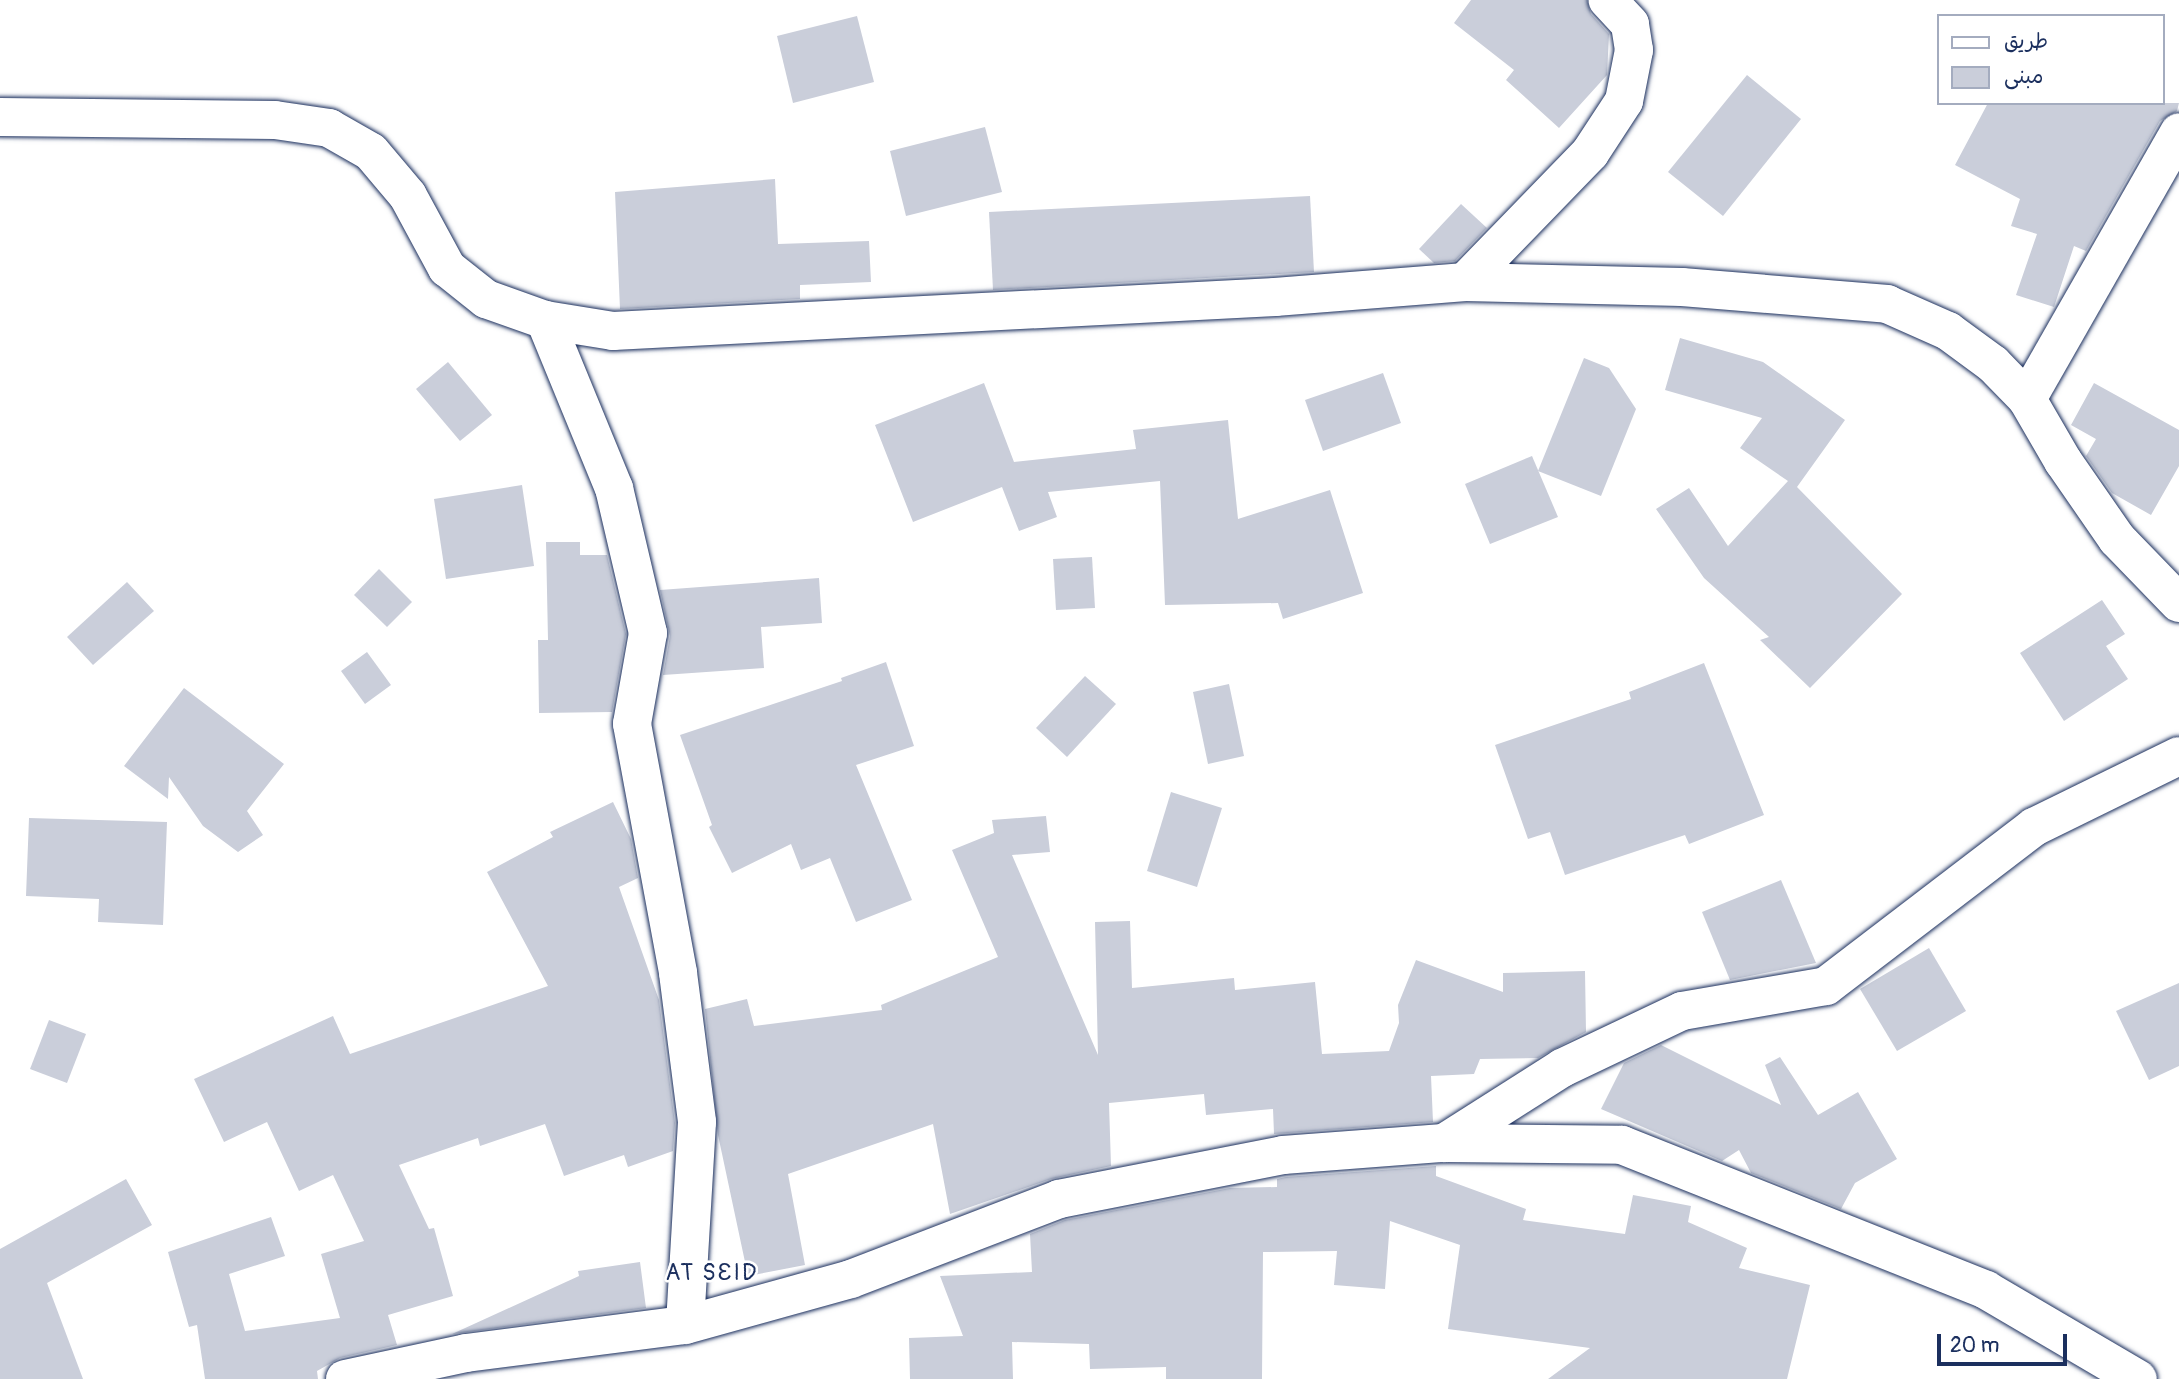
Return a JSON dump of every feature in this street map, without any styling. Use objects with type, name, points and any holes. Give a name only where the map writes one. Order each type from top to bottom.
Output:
[{"type":"street","points":[[1465,282],[1590,153],[1624,101],[1634,50],[1630,24],[1608,0]]},
{"type":"street","points":[[0,117],[275,120],[329,128],[371,152],[408,196],[447,268],[486,299],[545,320],[613,331],[1275,297],[1465,282],[1682,287],[1886,304],[1948,331],[1993,364],[2027,399],[2063,461],[2118,539],[2179,603]]},
{"type":"street","points":[[2027,399],[2179,132]]},
{"type":"street","points":[[545,320],[614,488],[648,633],[632,724],[678,973],[697,1122],[685,1325]]},
{"type":"street","points":[[1444,1143],[1562,1068],[1682,1011],[1826,986],[2034,827],[2179,756]]},
{"type":"street","points":[[345,1379],[466,1353],[685,1325],[851,1279],[1059,1199],[1283,1155],[1444,1143],[1622,1144],[1986,1290],[2138,1379]]},
{"type":"building","points":[[1471,0],[1587,0],[1591,14],[1609,34],[1607,75],[1559,128],[1506,80],[1514,70],[1454,23]]},
{"type":"building","points":[[857,16],[874,82],[793,103],[777,36]]},
{"type":"building","points":[[1747,75],[1801,119],[1723,216],[1668,172]]},
{"type":"building","points":[[2179,103],[2177,111],[2160,121],[2086,251],[2074,246],[2054,307],[2016,295],[2037,234],[2011,226],[2020,199],[1955,165],[1987,105]]},
{"type":"building","points":[[985,127],[1002,192],[906,216],[890,151]]},
{"type":"building","points":[[775,179],[778,244],[869,241],[871,282],[800,285],[800,299],[620,309],[615,192]]},
{"type":"building","points":[[1310,196],[1314,272],[993,290],[989,212]]},
{"type":"building","points":[[1461,204],[1487,228],[1455,261],[1434,263],[1419,249]]},
{"type":"building","points":[[1680,338],[1763,362],[1845,420],[1797,487],[1902,594],[1810,688],[1760,640],[1769,637],[1704,578],[1656,509],[1689,488],[1728,546],[1788,481],[1740,448],[1762,418],[1665,390]]},
{"type":"building","points":[[1584,358],[1609,368],[1636,409],[1601,496],[1538,471]]},
{"type":"building","points":[[448,362],[492,415],[460,441],[416,389]]},
{"type":"building","points":[[1383,373],[1401,423],[1323,451],[1305,400]]},
{"type":"building","points":[[984,383],[1014,462],[1136,449],[1133,430],[1228,420],[1238,519],[1330,490],[1363,593],[1283,619],[1278,603],[1165,605],[1160,481],[1048,492],[1057,517],[1019,531],[1002,487],[913,522],[875,425]]},
{"type":"building","points":[[2094,383],[2179,430],[2179,466],[2151,515],[2112,493],[2086,456],[2096,439],[2071,425]]},
{"type":"building","points":[[1532,456],[1558,517],[1490,544],[1465,484]]},
{"type":"building","points":[[522,485],[534,566],[446,579],[434,499]]},
{"type":"building","points":[[546,542],[580,542],[580,555],[607,555],[626,634],[612,712],[539,713],[538,640],[548,640]]},
{"type":"building","points":[[1092,557],[1095,608],[1056,610],[1053,559]]},
{"type":"building","points":[[379,569],[412,602],[387,627],[354,595]]},
{"type":"building","points":[[819,578],[822,623],[761,627],[764,668],[663,675],[670,636],[660,590]]},
{"type":"building","points":[[127,582],[154,611],[93,665],[67,637]]},
{"type":"building","points":[[2102,600],[2125,634],[2106,646],[2128,679],[2064,721],[2020,653]]},
{"type":"building","points":[[367,652],[391,685],[365,704],[341,671]]},
{"type":"building","points":[[886,662],[914,746],[856,765],[912,900],[856,922],[830,858],[801,870],[791,844],[732,873],[709,827],[712,825],[680,735],[842,681],[841,678]]},
{"type":"building","points":[[1704,663],[1764,815],[1689,844],[1685,835],[1565,875],[1550,832],[1528,839],[1495,745],[1631,699],[1629,692]]},
{"type":"building","points":[[1085,676],[1116,704],[1067,757],[1036,728]]},
{"type":"building","points":[[1229,684],[1244,756],[1208,764],[1193,692]]},
{"type":"building","points":[[184,688],[284,764],[247,811],[263,835],[238,852],[203,826],[169,777],[168,799],[124,766]]},
{"type":"building","points":[[1171,792],[1222,808],[1197,887],[1147,871]]},
{"type":"building","points":[[613,802],[631,839],[638,878],[619,887],[659,1000],[675,1123],[673,1151],[628,1167],[624,1155],[564,1176],[545,1124],[480,1146],[478,1138],[399,1165],[429,1229],[434,1228],[453,1296],[388,1315],[397,1345],[340,1358],[317,1371],[318,1379],[205,1379],[197,1325],[189,1327],[168,1252],[271,1217],[285,1256],[229,1274],[245,1331],[340,1318],[321,1254],[364,1241],[333,1175],[299,1191],[267,1122],[224,1142],[194,1079],[333,1016],[350,1054],[548,986],[487,872],[553,837],[550,832]]},
{"type":"building","points":[[1046,816],[1050,852],[1012,855],[1098,1055],[1095,922],[1130,921],[1132,988],[1234,978],[1235,990],[1315,982],[1322,1054],[1389,1051],[1399,1023],[1398,1005],[1416,960],[1503,992],[1503,973],[1585,971],[1586,1032],[1538,1058],[1480,1059],[1474,1074],[1431,1076],[1433,1122],[1274,1134],[1273,1109],[1206,1115],[1204,1094],[1109,1103],[1111,1166],[1051,1179],[950,1214],[933,1124],[788,1174],[805,1265],[748,1276],[718,1135],[705,1009],[747,999],[754,1026],[882,1010],[881,1005],[998,957],[952,850],[994,833],[992,820]]},
{"type":"building","points":[[29,818],[167,822],[163,925],[98,922],[99,899],[26,896]]},
{"type":"building","points":[[1781,880],[1816,963],[1730,980],[1702,912]]},
{"type":"building","points":[[1929,948],[1966,1011],[1897,1051],[1860,989]]},
{"type":"building","points":[[2179,983],[2179,1066],[2149,1080],[2116,1011]]},
{"type":"building","points":[[49,1020],[86,1034],[67,1083],[30,1069]]},
{"type":"building","points":[[1661,1045],[1781,1105],[1765,1065],[1780,1057],[1818,1115],[1858,1092],[1897,1159],[1855,1183],[1841,1209],[1751,1173],[1739,1150],[1722,1161],[1601,1109],[1624,1063]]},
{"type":"building","points":[[1436,1166],[1436,1176],[1526,1209],[1523,1220],[1625,1234],[1633,1195],[1691,1206],[1688,1222],[1747,1248],[1739,1268],[1810,1285],[1787,1379],[1548,1379],[1590,1348],[1448,1329],[1460,1245],[1390,1221],[1385,1289],[1334,1285],[1337,1251],[1263,1252],[1262,1379],[1166,1379],[1166,1367],[1090,1369],[1089,1344],[1012,1342],[1013,1379],[910,1379],[909,1338],[963,1336],[940,1276],[1032,1272],[1030,1234],[1065,1220],[1230,1188],[1277,1187],[1277,1179],[1286,1177]]},
{"type":"building","points":[[126,1179],[152,1225],[47,1283],[83,1379],[0,1379],[0,1249]]},
{"type":"building","points":[[640,1262],[646,1308],[452,1334],[579,1276],[578,1271]]},
{"type":"district","name":"AT SƐID","points":[[712,1273]]}]
